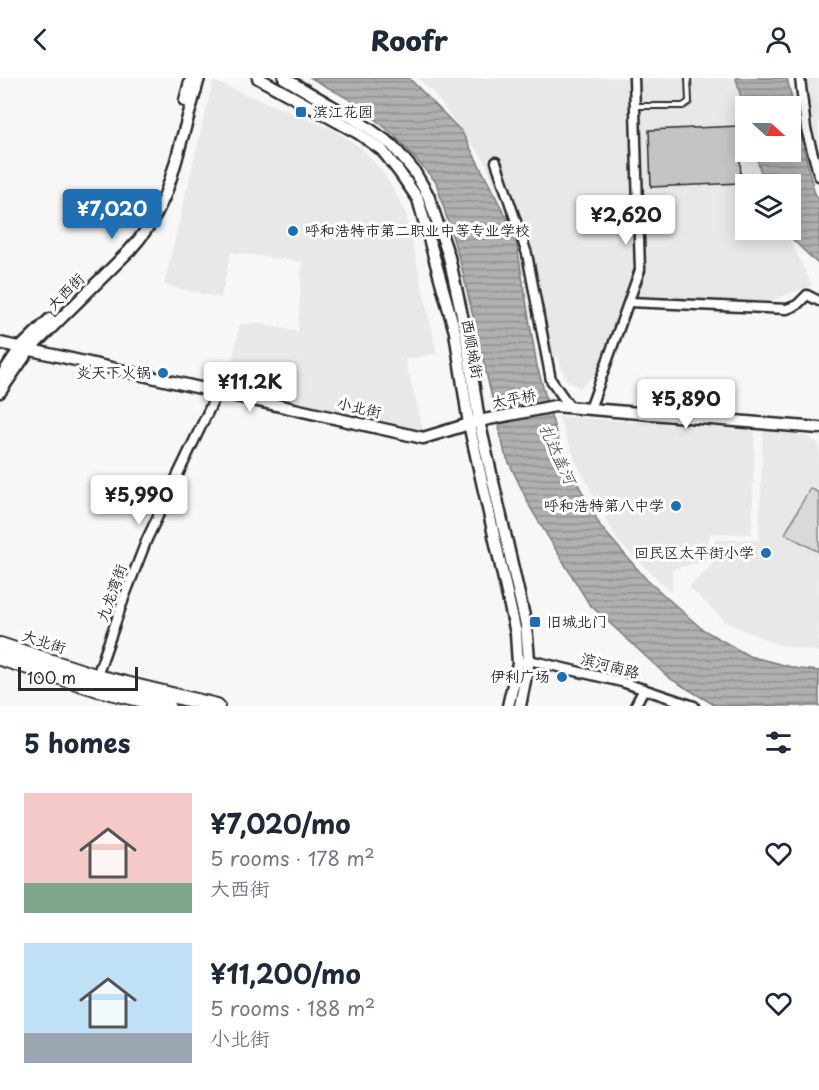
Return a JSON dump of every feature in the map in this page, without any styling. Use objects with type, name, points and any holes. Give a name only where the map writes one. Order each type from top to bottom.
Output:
[{"type":"highway","name":"大北街","points":[[0,645],[97,676],[217,706]]},
{"type":"highway","name":"大北街","points":[[0,658],[98,689],[168,706]]},
{"type":"main road","name":"大西街","points":[[0,378],[24,349],[130,242],[142,227],[162,190],[191,78]]},
{"type":"main road","name":"大西街","points":[[0,392],[24,349],[129,251],[150,224],[169,185],[199,78]]},
{"type":"main road","name":"西顺城街","points":[[258,78],[358,133],[382,150],[418,199],[456,332],[516,633],[518,664],[508,706]]},
{"type":"main road","name":"西顺城街","points":[[284,78],[364,125],[392,145],[414,171],[428,195],[450,257],[465,329],[474,422],[526,626],[530,660],[520,706]]},
{"type":"main road","name":"小北街","points":[[0,343],[423,438],[474,422]]},
{"type":"main road","name":"太平桥","points":[[474,422],[555,406],[819,428]]},
{"type":"street","points":[[590,409],[640,270],[634,78]]},
{"type":"street","points":[[800,78],[806,129],[819,176]]},
{"type":"street","points":[[495,162],[527,254],[552,380],[570,407]]},
{"type":"street","points":[[629,302],[787,309],[797,305],[807,295],[819,301]]},
{"type":"street","name":"九龙湾街","points":[[97,676],[147,539],[218,391]]},
{"type":"street","points":[[518,664],[530,660]]},
{"type":"street","name":"滨河南路","points":[[530,660],[622,682],[694,706]]},
{"type":"street","points":[[635,706],[644,689]]},
{"type":"lane","points":[[634,106],[683,106],[689,102],[688,78]]},
{"type":"shaded area","points":[[418,78],[736,78],[740,96],[735,96],[735,162],[758,162],[761,174],[735,174],[735,240],[790,240],[812,285],[754,307],[635,298],[635,276],[597,373],[580,388],[565,379],[558,356],[543,360],[518,236],[484,160],[434,94]]},
{"type":"shaded area","points":[[806,78],[819,78],[819,147],[808,106]]},
{"type":"shaded area","name":"呼和浩特市第二职业中等专业学校","points":[[213,81],[332,129],[360,147],[381,169],[405,210],[437,353],[405,360],[424,431],[227,385],[240,324],[260,323],[298,332],[302,262],[231,252],[221,298],[164,285]]},
{"type":"shaded area","name":"呼和浩特第八中学","points":[[558,416],[755,431],[752,534],[710,533],[705,562],[672,569],[672,593],[618,542],[576,462]]},
{"type":"shaded area","name":"回民区太平街小学","points":[[763,431],[796,431],[819,444],[819,652],[776,644],[727,623],[689,587],[711,566],[715,540],[759,540]]},
{"type":"shaded area","points":[[810,488],[819,493],[819,552],[785,534]]},
{"type":"water","name":"扎达盖河","points":[[311,78],[409,78],[462,132],[515,234],[537,366],[562,454],[601,527],[647,580],[702,629],[749,656],[799,669],[819,671],[819,706],[716,706],[669,678],[589,604],[531,509],[505,454],[461,265],[436,182],[394,135],[354,102]]},
{"type":"water","points":[[736,78],[787,78],[791,96],[740,96]]},
{"type":"water","points":[[801,137],[814,191],[819,201],[819,265],[793,240],[801,240],[801,174],[761,174],[758,162],[801,162]]},
{"type":"building","points":[[735,126],[735,162],[740,162],[741,174],[735,174],[735,183],[651,187],[649,130]]},
{"type":"place","name":"滨江花园","points":[[301,112]]},
{"type":"place","name":"呼和浩特市第二职业中等专业学校","points":[[293,231]]},
{"type":"place","name":"炎天下火锅","points":[[163,373]]},
{"type":"place","name":"呼和浩特第八中学","points":[[676,506]]},
{"type":"place","name":"回民区太平街小学","points":[[766,553]]},
{"type":"place","name":"旧城北门","points":[[535,622]]},
{"type":"place","name":"伊利广场","points":[[562,677]]}]
